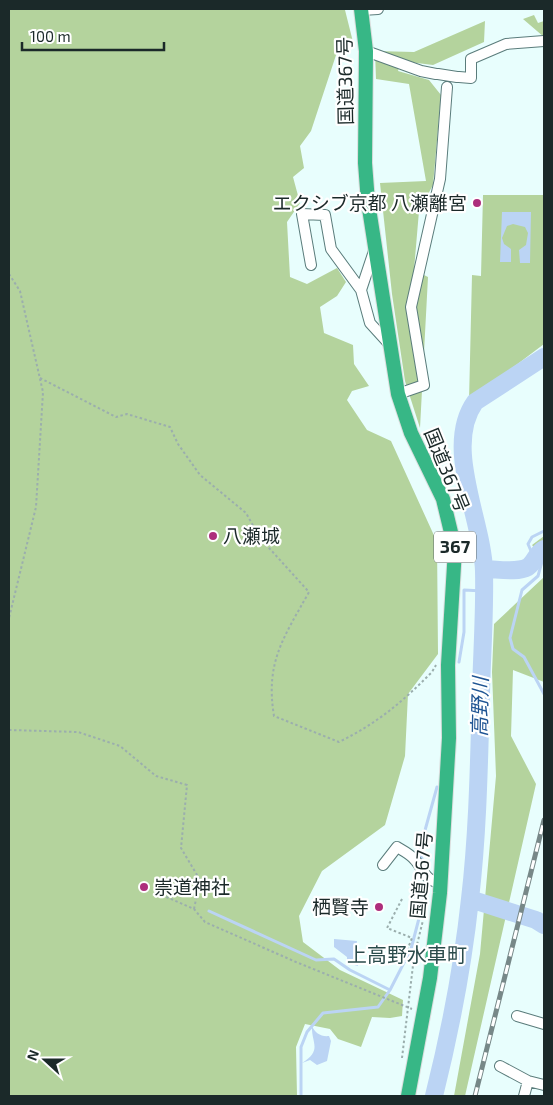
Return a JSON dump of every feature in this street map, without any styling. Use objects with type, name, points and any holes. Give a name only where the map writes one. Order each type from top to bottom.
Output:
[{"type":"highway","name":"国道367号","points":[[361,9],[366,51],[365,163],[375,248],[398,394],[411,432],[443,499],[455,549],[448,665],[449,738],[441,883],[424,1013],[408,1096]]},
{"type":"street","points":[[361,9],[378,9]]},
{"type":"street","points":[[366,51],[421,71],[447,78],[471,78],[471,59],[506,44],[544,41]]},
{"type":"street","points":[[398,394],[424,385],[411,307],[440,179],[447,78]]},
{"type":"street","points":[[311,265],[302,214],[325,215],[330,249],[361,290],[370,323],[391,346]]},
{"type":"street","points":[[361,290],[375,248]]},
{"type":"street","points":[[383,865],[397,847],[415,859],[428,878],[433,882],[441,883]]},
{"type":"street","points":[[517,1016],[544,1024]]},
{"type":"street","points":[[500,1066],[528,1081],[544,1085]]},
{"type":"street","points":[[524,1096],[528,1081]]},
{"type":"path","points":[[9,274],[20,291],[44,392],[36,507],[9,618]]},
{"type":"path","points":[[40,378],[116,417],[127,414],[170,427],[178,444],[200,475],[246,513],[260,538],[309,592],[279,645],[270,692],[274,716],[339,742],[370,727],[394,709],[432,672],[439,660]]},
{"type":"path","points":[[9,730],[78,732],[120,746],[156,776],[187,785],[181,848],[200,880],[194,909]]},
{"type":"path","points":[[156,893],[194,909],[205,922],[424,1013]]},
{"type":"path","points":[[402,899],[387,928],[412,938],[407,953],[412,956]]},
{"type":"path","points":[[402,1062],[412,956],[426,910]]},
{"type":"green space","points":[[9,9],[345,10],[353,42],[339,46],[311,131],[300,146],[304,168],[293,177],[300,203],[287,222],[290,277],[307,284],[337,268],[346,282],[337,296],[320,307],[324,333],[353,345],[354,364],[369,386],[352,391],[347,400],[367,430],[391,441],[437,542],[438,654],[408,694],[405,756],[385,825],[322,871],[299,916],[303,942],[340,970],[403,1000],[402,1016],[390,1018],[372,1017],[361,1047],[338,1039],[330,1029],[305,1024],[296,1047],[297,1096],[9,1096]]},
{"type":"green space","points":[[534,15],[538,23],[544,21],[544,37],[523,19]]},
{"type":"green space","points":[[485,21],[484,42],[433,65],[401,61],[398,71],[429,80],[441,95],[433,185],[419,211],[414,270],[428,277],[420,428],[405,381],[392,294],[380,183],[426,181],[409,84],[376,79],[375,51],[414,52]]},
{"type":"green space","points":[[483,195],[544,195],[544,344],[469,401],[472,275],[481,276]]},
{"type":"green space","points":[[544,536],[544,560],[532,545]]},
{"type":"green space","points":[[544,577],[544,682],[513,670],[511,736],[536,784],[465,1096],[454,1096],[480,954],[496,776],[492,672],[494,624]]},
{"type":"water","points":[[502,212],[531,212],[530,263],[520,263],[519,250],[526,245],[528,233],[525,227],[513,224],[507,226],[502,238],[504,244],[511,249],[511,262],[500,262]]},
{"type":"water","points":[[334,939],[357,941],[355,952],[358,966],[347,963],[347,957],[334,947]]},
{"type":"water","points":[[312,1026],[319,1034],[329,1036],[331,1041],[327,1061],[317,1065],[310,1060],[302,1063],[314,1050]]},
{"type":"waterway","name":"高野川","points":[[434,1096],[451,1023],[464,949],[473,873],[478,796],[484,571],[478,530],[467,485],[463,440],[466,420],[475,402],[544,357]]},
{"type":"waterway","points":[[544,531],[532,537],[528,544],[531,551],[543,558],[538,576],[522,590],[510,638],[513,649],[524,657],[544,694]]},
{"type":"waterway","points":[[484,569],[523,569],[528,567],[544,549]]},
{"type":"waterway","points":[[459,662],[464,632],[464,590],[483,591]]},
{"type":"waterway","points":[[428,872],[419,852],[437,787]]},
{"type":"waterway","points":[[301,1096],[301,1047],[307,1032],[323,1013],[378,1007],[390,990],[411,949],[429,880]]},
{"type":"waterway","points":[[470,899],[536,920],[544,925]]},
{"type":"waterway","points":[[209,911],[316,960],[334,959],[350,970],[390,990]]},
{"type":"railway","points":[[475,1096],[544,820]]},
{"type":"place","name":"エクシブ京都 八瀬離宮","points":[[477,203]]},
{"type":"place","name":"八瀬城","points":[[213,536]]},
{"type":"place","name":"崇道神社","points":[[144,887]]},
{"type":"place","name":"栖賢寺","points":[[379,907]]},
{"type":"district","name":"上高野水車町","points":[[407,955]]}]
